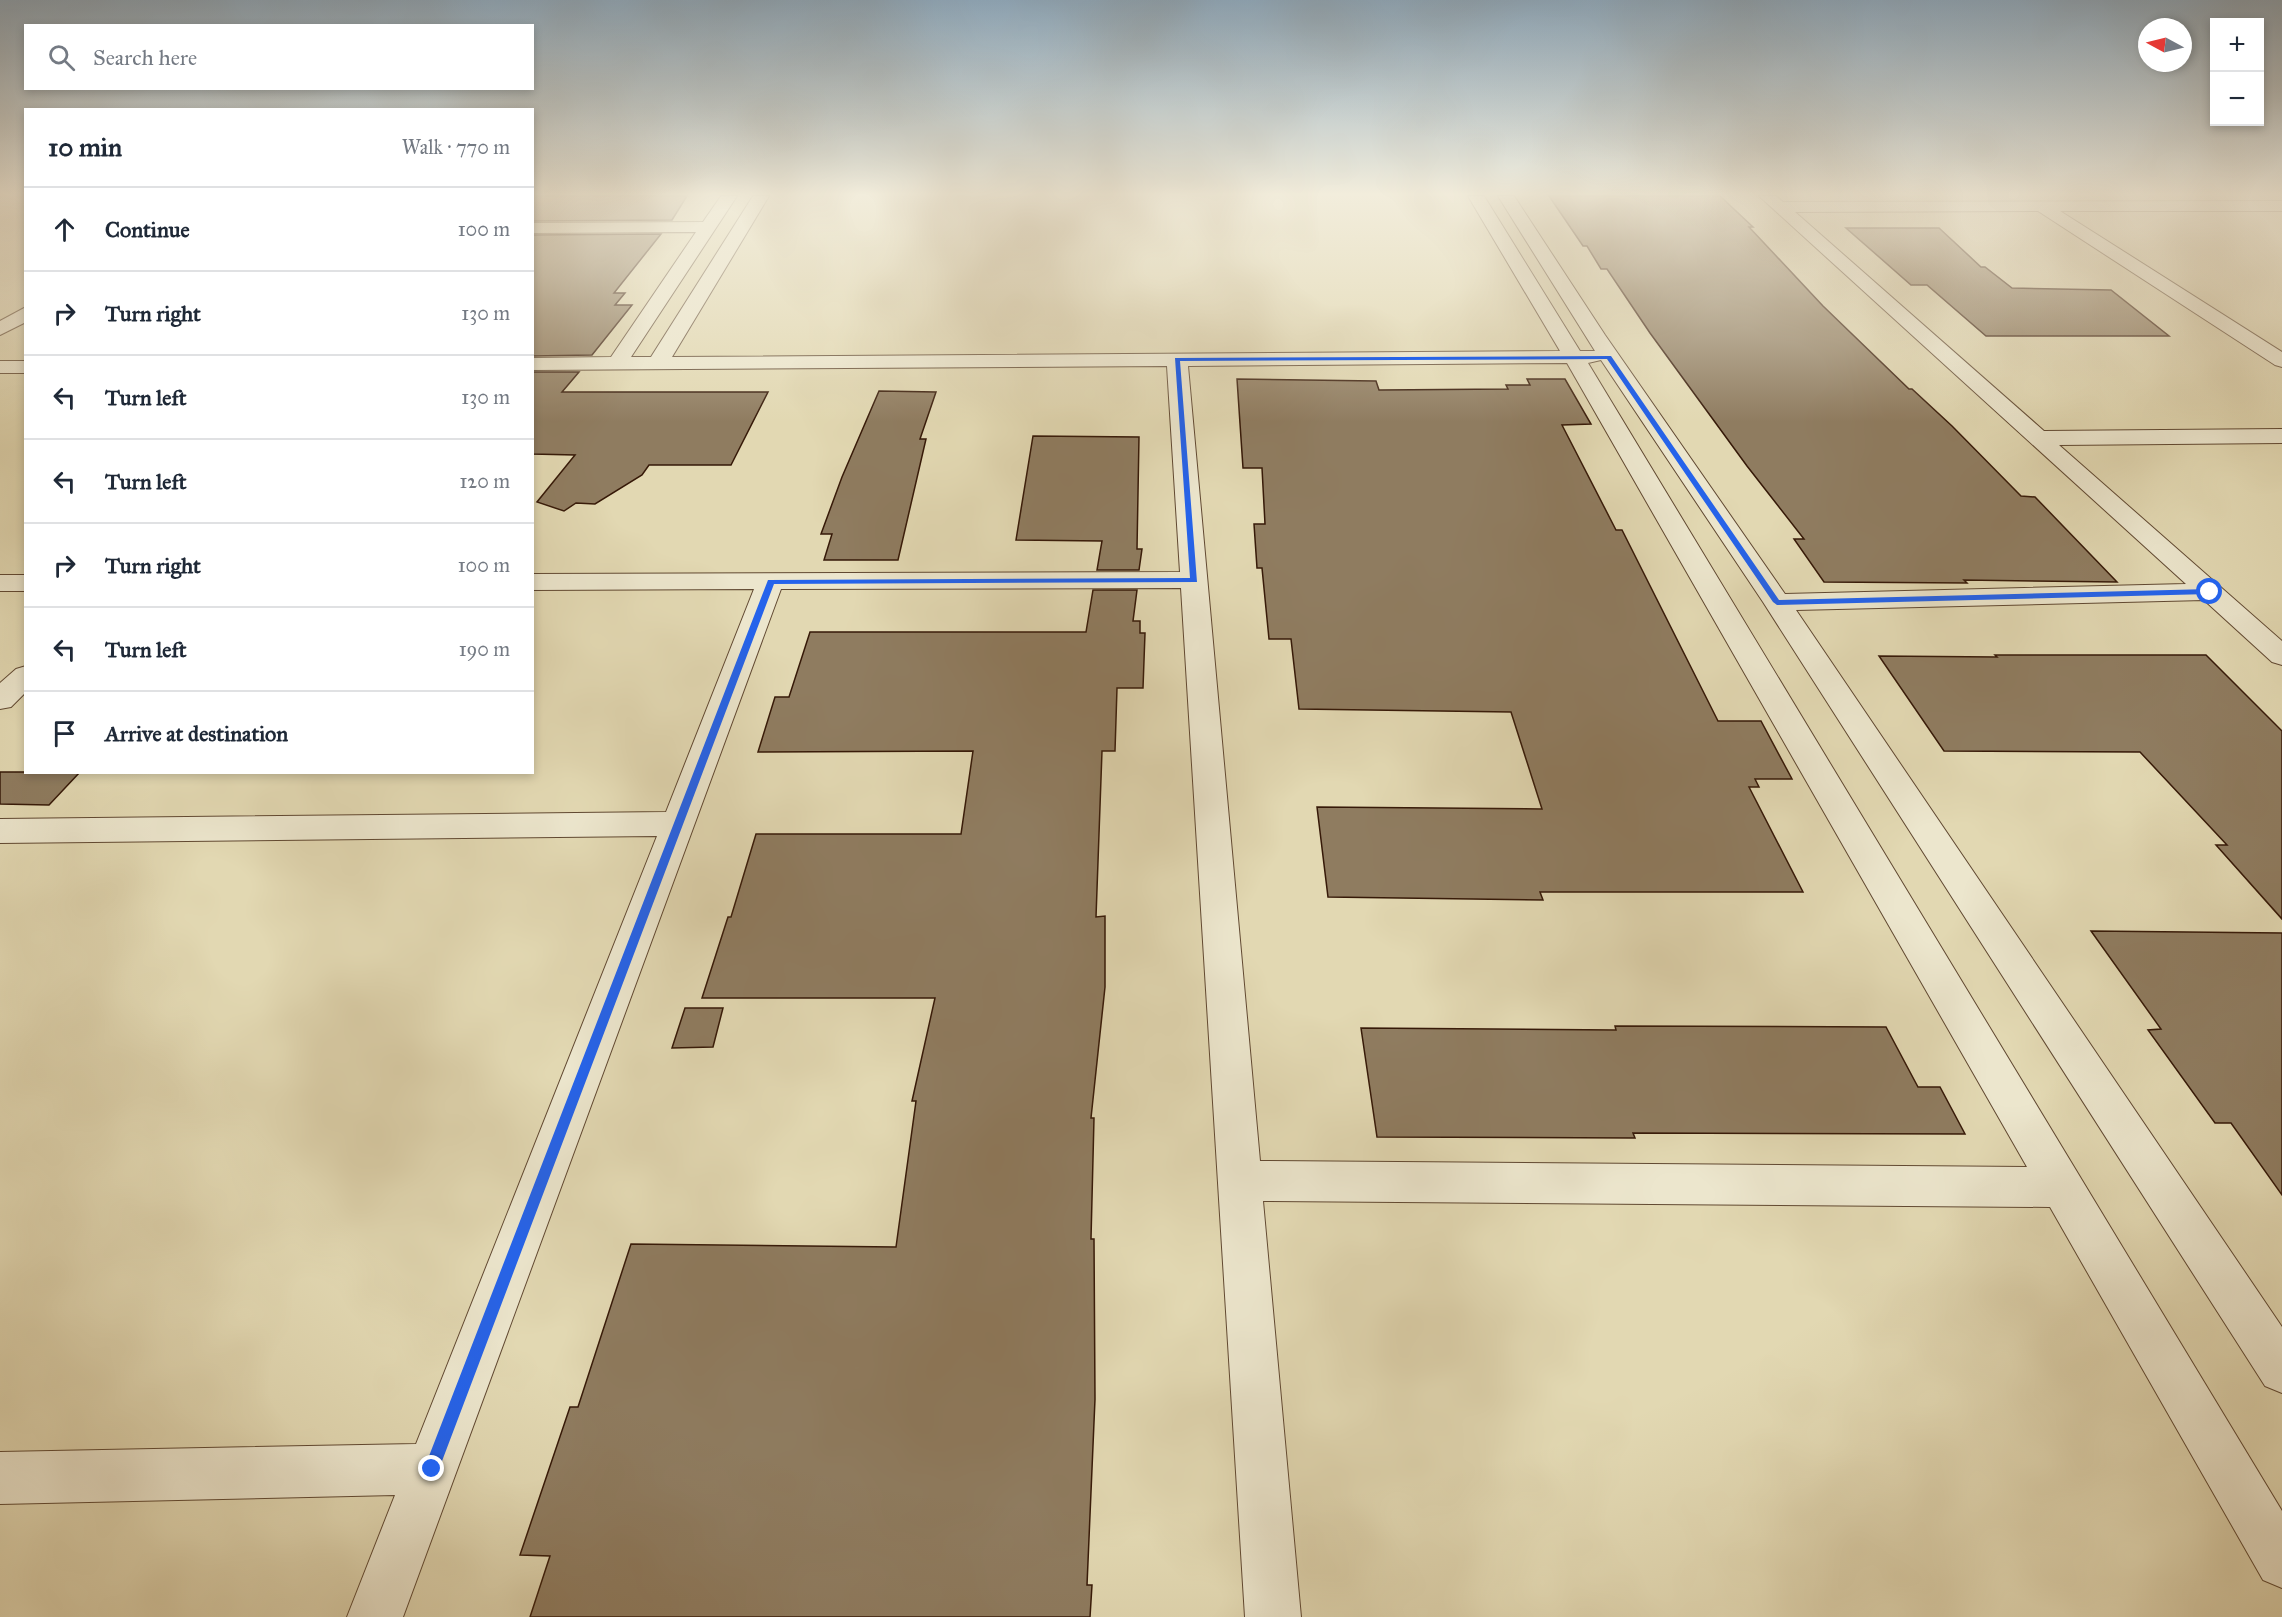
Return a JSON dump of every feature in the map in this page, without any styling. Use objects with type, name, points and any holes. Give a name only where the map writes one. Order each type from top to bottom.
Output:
[{"type":"street","points":[[616,363],[678,271]]},
{"type":"street","points":[[658,363],[714,271]]},
{"type":"street","points":[[1526,271],[1575,345],[2062,1187],[2282,1561]]},
{"type":"street","points":[[1541,271],[1575,345],[1777,602],[2282,1369]]},
{"type":"street","points":[[1851,271],[2282,656]]},
{"type":"street","points":[[2142,271],[2282,361]]},
{"type":"street","points":[[3,340],[24,315]]},
{"type":"street","points":[[847,362],[917,340]]},
{"type":"street","points":[[609,343],[694,342]]},
{"type":"street","points":[[534,364],[1177,360],[1575,345]]},
{"type":"street","points":[[1177,360],[1273,1617]]},
{"type":"street","points":[[0,368],[24,367]]},
{"type":"street","points":[[2038,438],[2282,436]]},
{"type":"street","points":[[534,582],[1194,580]]},
{"type":"street","points":[[375,1617],[771,581]]},
{"type":"street","points":[[0,583],[24,583]]},
{"type":"street","points":[[1777,602],[2210,592]]},
{"type":"street","points":[[0,700],[24,677]]},
{"type":"street","points":[[0,831],[678,824]]},
{"type":"street","points":[[1240,1181],[2062,1187]]},
{"type":"street","points":[[0,1478],[432,1469]]},
{"type":"building","points":[[534,271],[631,271],[614,293],[625,293],[615,305],[632,305],[592,355],[534,356]]},
{"type":"building","points":[[1609,271],[1791,271],[1823,306],[1909,389],[1912,389],[1952,426],[2021,496],[2035,497],[2117,582],[1964,580],[1967,583],[1824,582],[1794,539],[1804,539],[1747,466],[1650,333]]},
{"type":"building","points":[[1896,271],[1991,271],[2012,288],[2111,290],[2169,336],[1986,336],[1927,285],[1911,285]]},
{"type":"building","points":[[534,372],[579,372],[562,392],[768,392],[731,465],[649,465],[642,475],[595,504],[576,503],[564,511],[537,502],[575,455],[534,454]]},
{"type":"building","points":[[1237,379],[1376,381],[1379,390],[1508,389],[1506,385],[1530,385],[1527,379],[1565,379],[1591,424],[1562,425],[1616,530],[1622,530],[1718,721],[1761,721],[1792,779],[1755,779],[1759,787],[1749,787],[1803,892],[1540,892],[1543,900],[1328,897],[1317,807],[1542,809],[1511,712],[1299,709],[1291,639],[1269,639],[1262,568],[1257,568],[1254,524],[1265,524],[1262,468],[1243,468]]},
{"type":"building","points":[[879,391],[936,392],[920,439],[926,439],[898,560],[824,560],[832,534],[821,534],[842,477]]},
{"type":"building","points":[[1033,436],[1139,437],[1137,549],[1142,549],[1139,570],[1097,570],[1102,541],[1016,540]]},
{"type":"building","points":[[1093,590],[1137,590],[1133,621],[1140,621],[1140,633],[1145,633],[1143,688],[1117,688],[1115,751],[1102,751],[1096,917],[1105,916],[1105,987],[1091,1118],[1094,1118],[1091,1239],[1094,1239],[1095,1399],[1087,1585],[1092,1585],[1090,1617],[530,1617],[550,1556],[520,1555],[570,1407],[578,1407],[631,1244],[896,1247],[916,1101],[912,1101],[935,998],[702,998],[728,917],[731,917],[756,834],[961,834],[973,751],[758,752],[775,697],[789,697],[810,632],[1086,632]]},
{"type":"building","points":[[1995,655],[2206,655],[2282,731],[2282,919],[2216,845],[2227,845],[2140,752],[1944,751],[1879,656],[1997,657]]},
{"type":"building","points":[[0,772],[78,774],[49,805],[0,804]]},
{"type":"building","points":[[2091,931],[2282,933],[2282,1195],[2231,1123],[2215,1123],[2148,1030],[2161,1029]]},
{"type":"building","points":[[685,1008],[723,1008],[713,1047],[672,1048]]},
{"type":"building","points":[[1615,1026],[1886,1027],[1918,1087],[1940,1087],[1965,1134],[1633,1133],[1635,1138],[1377,1137],[1361,1028],[1616,1030]]},
{"type":"route","points":[[432,1469],[771,581],[1194,580],[1177,360],[1609,357],[1777,602],[2210,592]]}]
